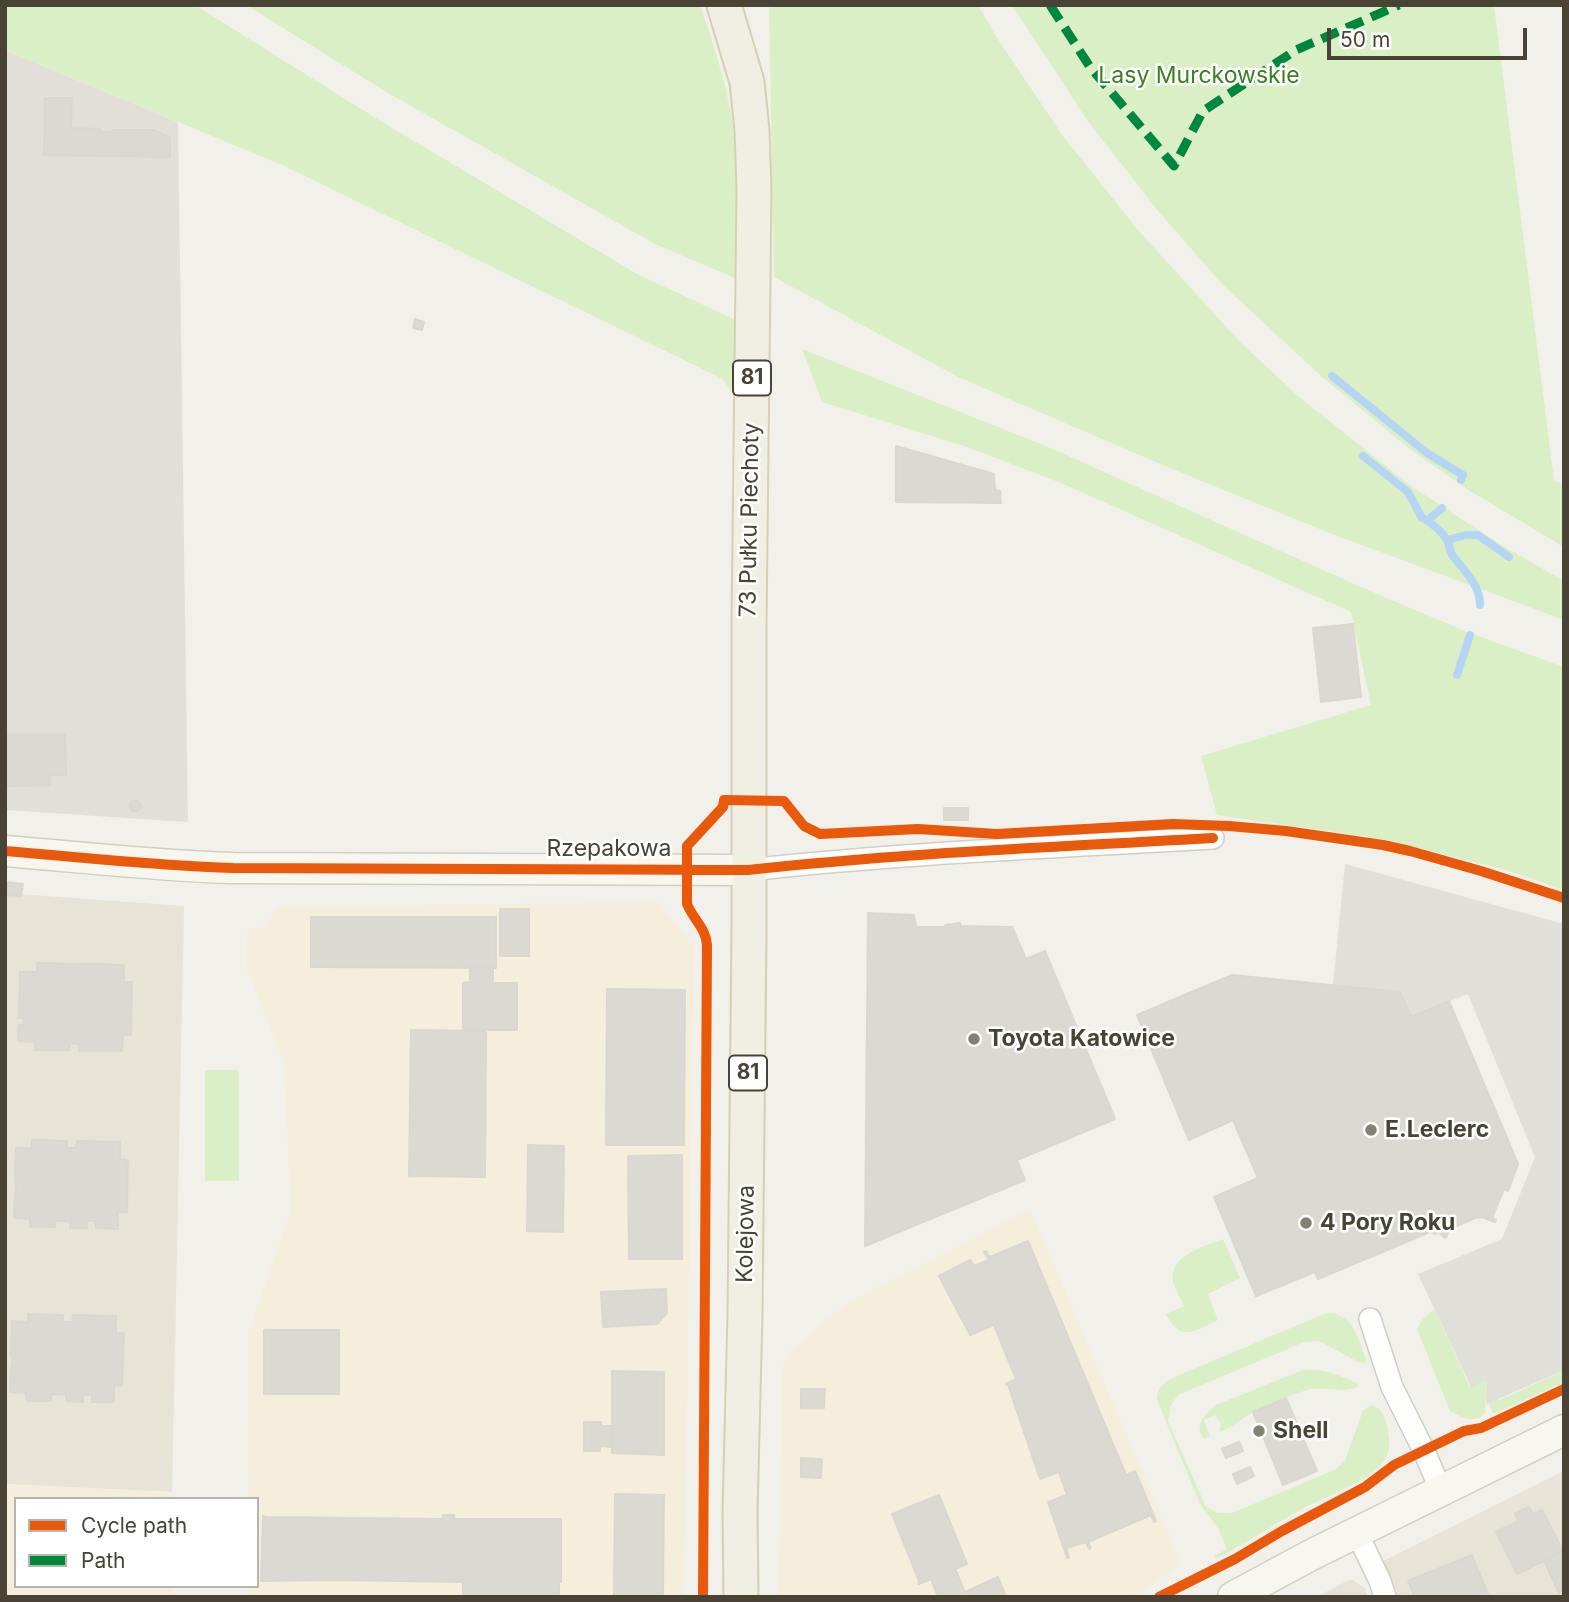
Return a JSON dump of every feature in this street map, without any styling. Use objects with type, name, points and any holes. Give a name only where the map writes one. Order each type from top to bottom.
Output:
[{"type":"main road","name":"73 Pułku Piechoty","points":[[724,5],[747,82],[754,191],[748,870]]},
{"type":"main road","name":"Kolejowa","points":[[741,1597],[748,870]]},
{"type":"street","name":"Rzepakowa","points":[[5,851],[164,865],[233,868],[748,870],[974,852],[1213,838]]},
{"type":"street","points":[[1370,1319],[1392,1387],[1441,1491]]},
{"type":"street","points":[[1233,1597],[1564,1430]]},
{"type":"street","points":[[1357,1533],[1385,1597]]},
{"type":"shaded area","points":[[5,50],[178,122],[188,822],[5,810]]},
{"type":"shaded area","points":[[1345,864],[1564,924],[1564,1370],[1487,1404],[1487,1380],[1471,1387],[1418,1274],[1502,1239],[1535,1157],[1468,994],[1411,1017],[1333,985]]},
{"type":"shaded area","points":[[5,893],[184,906],[172,1492],[5,1484]]},
{"type":"shaded area","points":[[658,902],[694,947],[684,1597],[249,1597],[249,1588],[259,1588],[259,1497],[249,1497],[248,1334],[291,1210],[284,1063],[247,969],[247,929],[265,927],[277,907]]},
{"type":"shaded area","points":[[1030,1209],[1182,1565],[1132,1597],[778,1597],[783,1365],[791,1350],[846,1304]]},
{"type":"shaded area","points":[[1564,1471],[1564,1597],[1393,1597],[1381,1562]]},
{"type":"shaded area","points":[[5,1484],[172,1492],[172,1497],[14,1497],[14,1588],[173,1588],[173,1597],[5,1597]]},
{"type":"shaded area","points":[[1351,1579],[1365,1588],[1368,1597],[1316,1597]]},
{"type":"green space","points":[[5,5],[195,5],[374,117],[637,274],[736,320],[734,396],[723,379],[282,165],[5,50]]},
{"type":"green space","points":[[246,5],[700,5],[722,74],[733,127],[737,179],[737,279],[655,244],[388,93]]},
{"type":"green space","points":[[769,5],[978,5],[1063,136],[1138,230],[1240,342],[1298,396],[1411,486],[1498,543],[1564,581],[1564,620],[1332,534],[958,377],[774,277]]},
{"type":"green space","name":"Lasy Murckowskie","points":[[1012,5],[1494,5],[1554,480],[1564,485],[1564,547],[1470,491],[1411,450],[1321,376],[1222,284],[1158,211],[1087,120]]},
{"type":"green space","points":[[802,349],[1046,446],[1467,632],[1564,667],[1564,890],[1506,870],[1382,839],[1217,815],[1201,756],[1371,705],[1351,612],[1061,483],[967,447],[822,402]]},
{"type":"green space","points":[[205,1070],[239,1070],[239,1181],[205,1181]]},
{"type":"green space","points":[[1223,1239],[1240,1278],[1208,1294],[1218,1320],[1195,1331],[1183,1332],[1171,1323],[1166,1314],[1184,1306],[1174,1285],[1175,1267],[1188,1254]]},
{"type":"green space","points":[[1434,1309],[1470,1387],[1487,1379],[1485,1413],[1477,1418],[1464,1418],[1450,1411],[1417,1329],[1421,1321]]},
{"type":"green space","points":[[1334,1313],[1352,1325],[1366,1359],[1365,1363],[1358,1362],[1323,1343],[1304,1342],[1178,1395],[1171,1405],[1168,1421],[1206,1507],[1218,1513],[1232,1513],[1336,1469],[1345,1461],[1363,1410],[1372,1405],[1382,1412],[1385,1418],[1389,1444],[1387,1457],[1357,1482],[1300,1510],[1216,1559],[1214,1556],[1227,1549],[1218,1528],[1200,1504],[1157,1400],[1159,1390],[1172,1378],[1324,1314]]},
{"type":"green space","points":[[1303,1370],[1318,1370],[1344,1377],[1358,1384],[1358,1387],[1345,1390],[1310,1389],[1261,1408],[1220,1432],[1222,1427],[1215,1415],[1204,1420],[1210,1436],[1204,1439],[1200,1425],[1204,1416],[1216,1405]]},
{"type":"green space","points":[[1564,1370],[1564,1382],[1493,1414],[1489,1404],[1490,1392],[1500,1400]]},
{"type":"building","points":[[45,98],[72,98],[71,128],[100,129],[100,132],[154,130],[170,138],[170,157],[44,155]]},
{"type":"building","points":[[415,319],[424,322],[422,330],[413,328]]},
{"type":"building","points":[[896,446],[994,474],[995,490],[1000,491],[1001,503],[896,502]]},
{"type":"building","points":[[1353,624],[1361,697],[1321,702],[1313,628]]},
{"type":"building","points":[[5,735],[65,735],[66,775],[49,775],[50,785],[5,786]]},
{"type":"building","points":[[135,800],[141,806],[135,812],[129,806]]},
{"type":"building","points":[[944,808],[968,808],[968,820],[944,820]]},
{"type":"building","points":[[5,882],[23,884],[21,896],[5,895]]},
{"type":"building","points":[[500,909],[529,909],[529,956],[500,956]]},
{"type":"building","name":"Toyota Katowice","points":[[868,913],[914,915],[916,927],[943,927],[960,923],[961,926],[1012,927],[1026,959],[1045,951],[1115,1119],[1017,1160],[1025,1180],[865,1246]]},
{"type":"building","points":[[311,917],[496,917],[496,968],[311,967]]},
{"type":"building","points":[[37,963],[124,965],[124,982],[132,982],[131,1035],[123,1034],[122,1051],[79,1051],[79,1044],[70,1043],[69,1050],[35,1050],[35,1042],[18,1041],[19,1025],[23,1025],[24,1018],[19,1018],[20,972],[37,972]]},
{"type":"building","points":[[493,967],[493,983],[517,983],[517,1030],[463,1030],[463,983],[470,982],[470,968]]},
{"type":"building","name":"E.Leclerc","points":[[1232,975],[1400,992],[1411,1017],[1449,1001],[1518,1164],[1508,1191],[1504,1189],[1492,1218],[1495,1222],[1482,1217],[1475,1218],[1449,1230],[1446,1238],[1437,1232],[1430,1232],[1318,1279],[1315,1272],[1256,1296],[1214,1197],[1258,1178],[1233,1120],[1189,1140],[1137,1015]]},
{"type":"building","points":[[607,989],[685,990],[684,1145],[606,1145]]},
{"type":"building","points":[[411,1030],[486,1031],[485,1177],[409,1176]]},
{"type":"building","points":[[32,1140],[67,1141],[67,1148],[76,1148],[77,1141],[120,1142],[120,1159],[128,1160],[127,1212],[118,1212],[118,1229],[96,1228],[96,1221],[87,1221],[87,1228],[70,1228],[70,1221],[55,1221],[55,1227],[30,1227],[30,1219],[14,1218],[16,1148],[32,1148]]},
{"type":"building","points":[[528,1145],[564,1146],[563,1232],[527,1231]]},
{"type":"building","points":[[682,1155],[682,1259],[629,1259],[628,1156]]},
{"type":"building","points":[[1028,1241],[1126,1475],[1135,1471],[1156,1521],[1154,1522],[1151,1515],[1088,1542],[1091,1548],[1089,1549],[1086,1542],[1066,1548],[1067,1558],[1048,1502],[1067,1495],[1059,1472],[1040,1479],[1006,1384],[1016,1379],[994,1325],[970,1335],[939,1276],[970,1260],[974,1266],[989,1260],[984,1252],[986,1251],[990,1257]]},
{"type":"building","points":[[666,1289],[667,1313],[657,1324],[603,1327],[601,1292]]},
{"type":"building","points":[[28,1314],[63,1315],[63,1322],[72,1322],[73,1315],[116,1316],[116,1333],[124,1333],[122,1386],[114,1385],[114,1402],[92,1402],[92,1395],[83,1395],[83,1402],[66,1401],[66,1395],[51,1394],[51,1401],[26,1401],[26,1393],[10,1392],[12,1321],[28,1322]]},
{"type":"building","points":[[264,1330],[339,1330],[339,1394],[264,1394]]},
{"type":"building","points":[[612,1371],[664,1372],[664,1455],[612,1453]]},
{"type":"building","points":[[801,1389],[825,1389],[824,1408],[801,1408]]},
{"type":"building","points":[[1286,1398],[1317,1471],[1283,1485],[1253,1412]]},
{"type":"building","points":[[584,1422],[601,1422],[601,1426],[611,1426],[611,1447],[600,1446],[600,1451],[584,1451]]},
{"type":"building","points":[[1239,1442],[1243,1451],[1226,1458],[1222,1449]]},
{"type":"building","points":[[801,1458],[822,1459],[821,1478],[801,1477]]},
{"type":"building","points":[[1250,1467],[1254,1476],[1237,1484],[1233,1474]]},
{"type":"building","points":[[615,1494],[664,1495],[663,1597],[614,1597]]},
{"type":"building","points":[[939,1495],[967,1564],[955,1569],[965,1592],[998,1577],[1006,1597],[938,1597],[931,1579],[919,1584],[892,1514]]},
{"type":"building","points":[[1529,1507],[1533,1514],[1542,1510],[1563,1551],[1517,1574],[1496,1532],[1518,1521],[1515,1514]]},
{"type":"building","points":[[443,1515],[454,1515],[454,1519],[561,1519],[559,1597],[463,1597],[463,1582],[261,1581],[263,1516],[443,1519]]},
{"type":"building","points":[[1564,1550],[1564,1591],[1559,1593],[1544,1561]]},
{"type":"building","points":[[1472,1555],[1489,1597],[1415,1597],[1408,1581]]},
{"type":"waterway","points":[[1332,376],[1427,453],[1463,475],[1461,480]]},
{"type":"waterway","points":[[1363,456],[1408,492],[1422,518],[1445,537],[1452,554],[1475,585],[1480,605]]},
{"type":"waterway","points":[[1428,520],[1442,508]]},
{"type":"waterway","points":[[1447,540],[1478,535],[1509,557]]},
{"type":"waterway","points":[[1457,675],[1470,635]]},
{"type":"marked path","points":[[1050,5],[1090,67],[1174,166],[1203,111],[1296,50],[1399,5]]},
{"type":"cycle path","points":[[703,1597],[707,945],[704,934],[687,904],[687,846],[723,807],[724,800],[784,801],[804,826],[820,834],[918,829],[997,834],[1173,824],[1286,831],[1410,851],[1564,898]]},
{"type":"cycle path","points":[[5,851],[233,868],[748,870],[922,855],[1213,838]]},
{"type":"cycle path","points":[[1159,1597],[1235,1559],[1365,1487],[1394,1465],[1464,1431],[1481,1428],[1564,1389]]},
{"type":"place","name":"Toyota Katowice","points":[[974,1039]]},
{"type":"place","name":"E.Leclerc","points":[[1371,1130]]},
{"type":"place","name":"4 Pory Roku","points":[[1306,1223]]},
{"type":"place","name":"Shell","points":[[1259,1431]]}]
